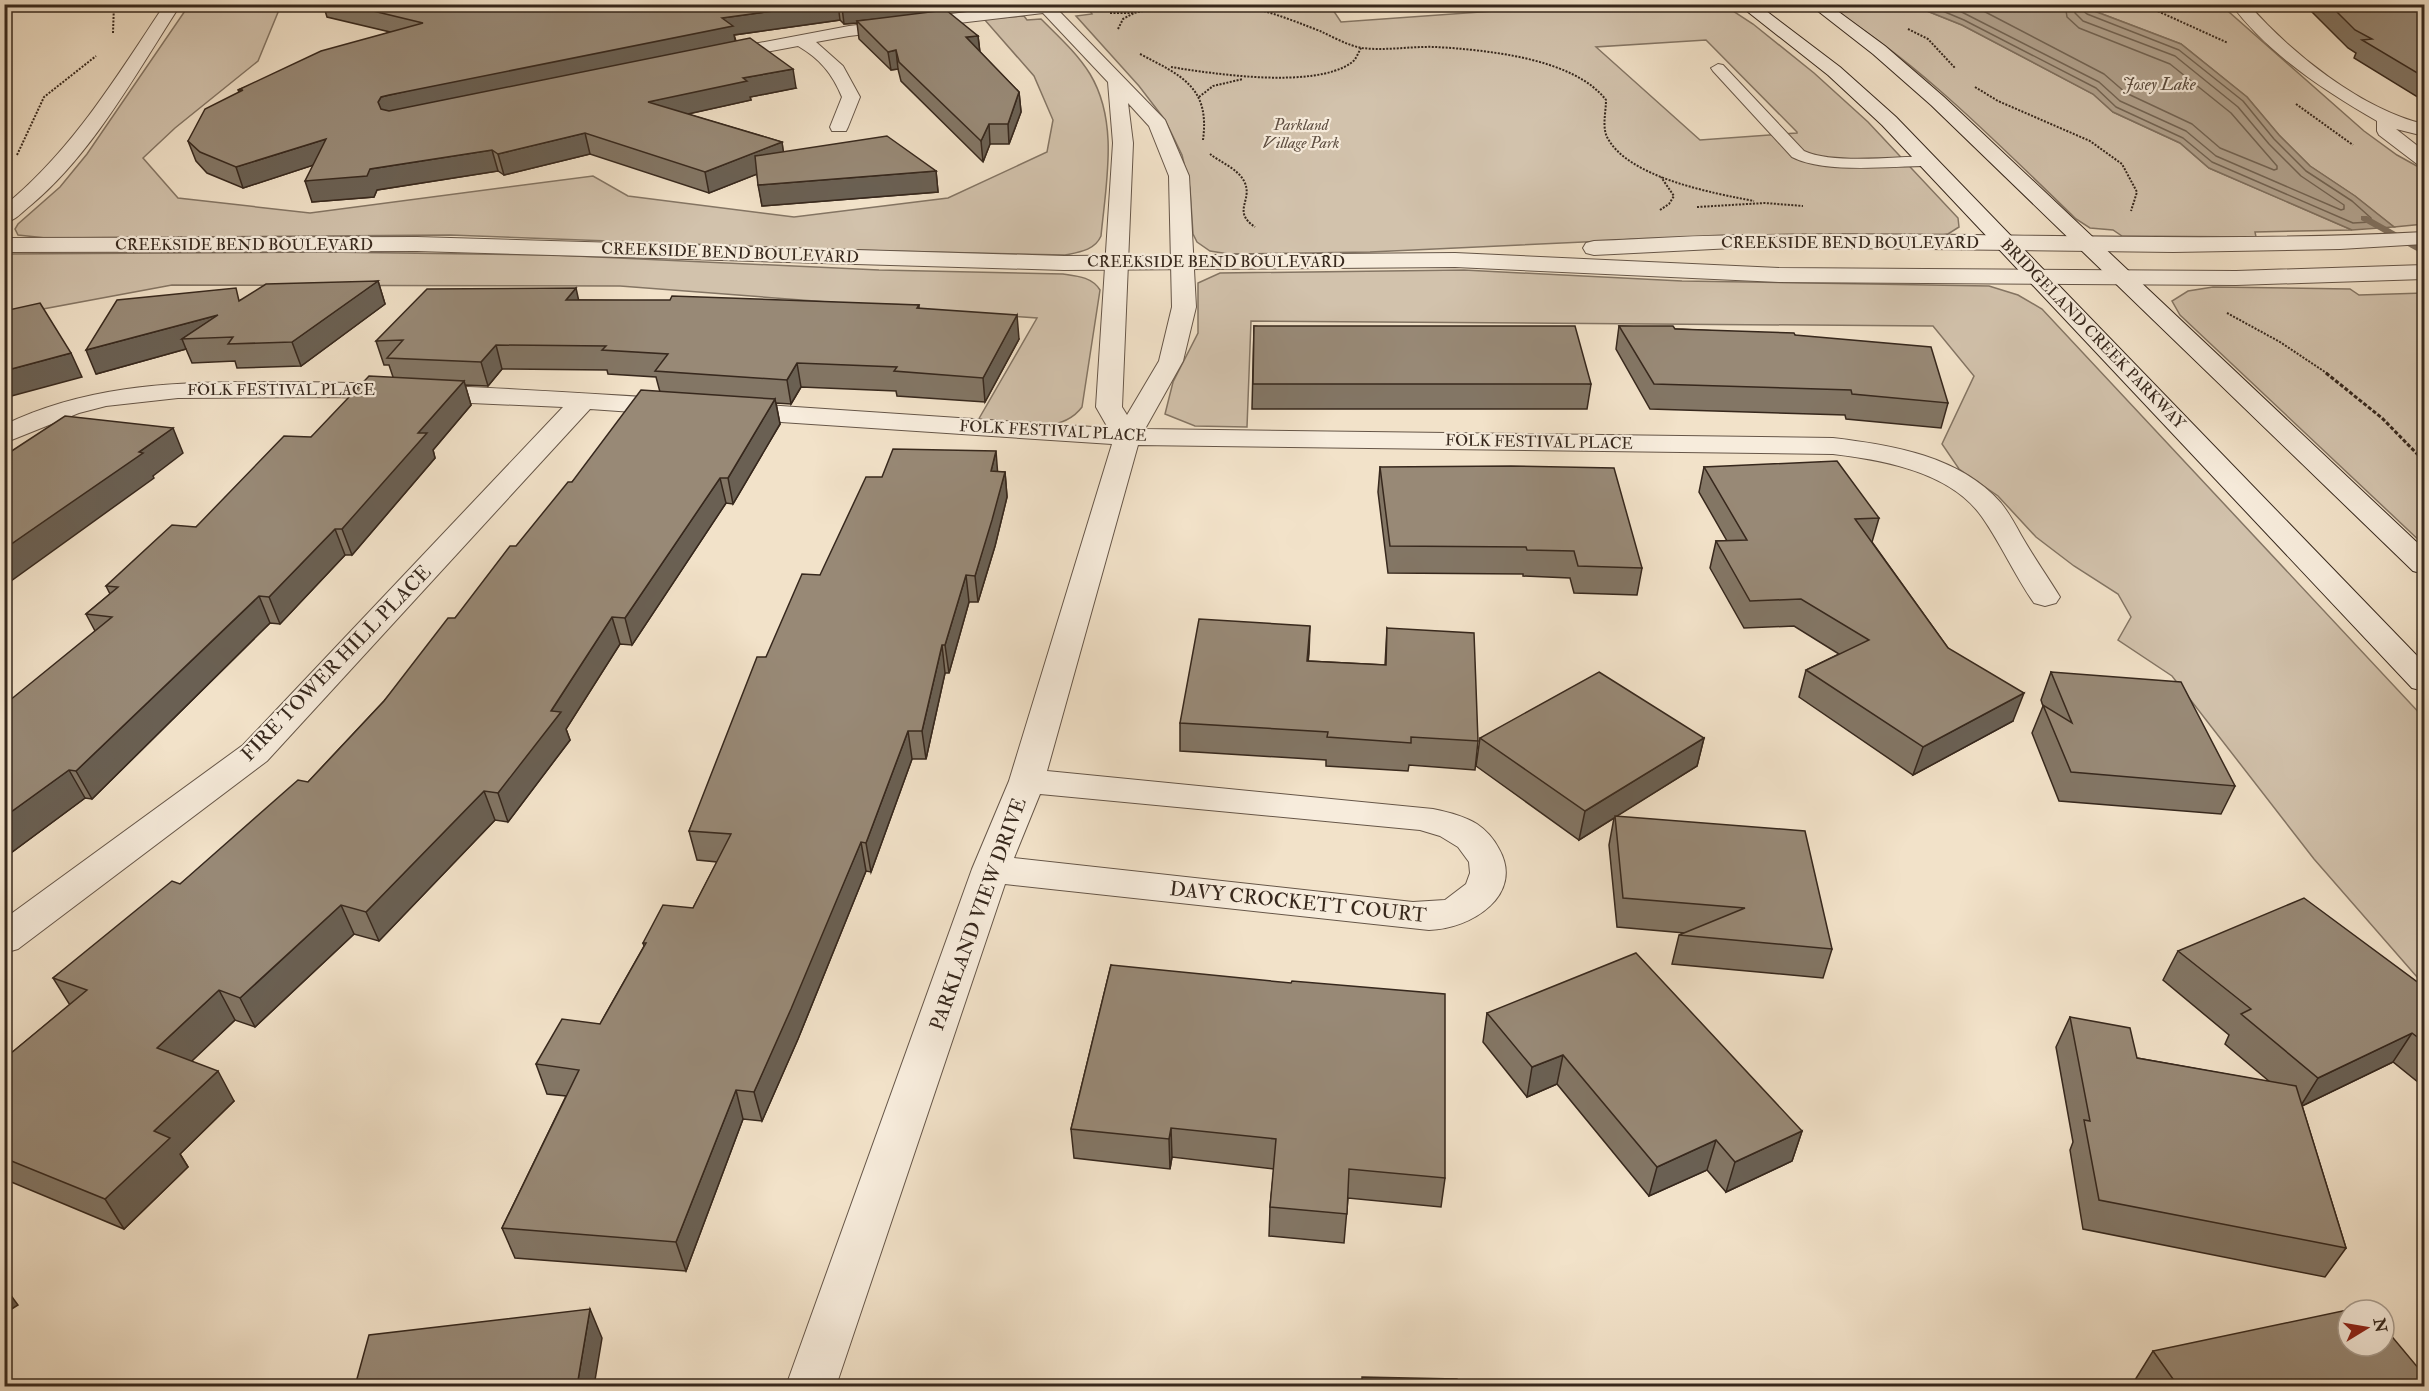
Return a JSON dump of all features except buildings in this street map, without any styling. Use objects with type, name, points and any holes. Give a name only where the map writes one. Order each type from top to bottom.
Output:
[{"type":"street","points":[[4,217],[23,203],[67,158],[173,4]]},
{"type":"street","points":[[705,58],[849,31],[1044,6],[1079,4]]},
{"type":"street","name":"BRIDGELAND CREEK PARKWAY","points":[[1746,4],[1834,71],[1889,121],[2424,681]]},
{"type":"street","points":[[1817,4],[1904,70],[1951,112],[2121,278],[2424,565]]},
{"type":"street","points":[[2239,4],[2318,76],[2387,119],[2424,130]]},
{"type":"street","name":"PARKLAND VIEW DRIVE","points":[[812,1386],[991,869],[1027,781],[1127,437],[1171,361],[1184,307],[1179,176],[1158,124],[1044,6]]},
{"type":"street","points":[[801,40],[823,53],[842,74],[851,97],[839,127]]},
{"type":"street","points":[[1116,78],[1123,143],[1108,407],[1127,437]]},
{"type":"street","points":[[2387,119],[2386,131],[2424,160]]},
{"type":"street","name":"CREEKSIDE BEND BOULEVARD","points":[[1455,260],[1571,249],[1753,241],[2294,244],[2424,238]]},
{"type":"street","name":"CREEKSIDE BEND BOULEVARD","points":[[4,245],[428,244],[580,247],[917,261],[1116,263],[1455,260],[1779,276],[2236,278],[2424,272]]},
{"type":"street","name":"FOLK FESTIVAL PLACE","points":[[4,435],[68,406],[126,394],[181,390],[358,389],[583,401],[1127,437],[1833,446],[1870,450],[1916,462],[1942,472],[1971,489],[1991,508],[2045,597]]},
{"type":"street","name":"FIRE TOWER HILL PLACE","points":[[4,939],[255,753],[583,401]]},
{"type":"street","name":"DAVY CROCKETT COURT","points":[[991,869],[1413,916],[1444,915],[1474,902],[1486,887],[1490,870],[1483,852],[1470,837],[1449,825],[1420,818],[1027,781]]},
{"type":"lane","points":[[1718,68],[1798,154],[1808,159],[1832,162],[1928,161]]},
{"type":"path","points":[[114,4],[114,34]]},
{"type":"path","points":[[1233,4],[1270,11],[1361,48],[1435,47],[1478,50],[1553,66],[1579,77],[1599,91],[1606,100],[1607,138],[1625,158],[1661,177],[1735,198],[1765,202]]},
{"type":"path","points":[[1118,29],[1123,20],[1134,13]]},
{"type":"path","points":[[1900,26],[1928,39],[1961,75]]},
{"type":"path","points":[[1199,97],[1202,92],[1221,83],[1250,78],[1309,76],[1331,72],[1356,62],[1360,57],[1361,48]]},
{"type":"path","points":[[14,162],[44,97],[96,57]]},
{"type":"path","points":[[1164,66],[1250,78]]},
{"type":"path","points":[[1968,83],[1998,100],[2090,141],[2122,164],[2137,192],[2131,212],[2104,231],[2119,244]]},
{"type":"path","points":[[1653,215],[1669,204],[1674,196],[1670,186],[1661,177]]},
{"type":"path","points":[[2219,309],[2276,339],[2351,391],[2424,461]]},
{"type":"green space","name":"Parkland Village Park","points":[[1128,4],[1329,4],[1341,22],[1593,4],[1724,5],[1753,24],[1814,73],[1868,122],[1958,218],[1959,227],[1948,234],[1929,237],[1670,238],[1370,252],[1229,254],[1210,251],[1197,242],[1193,234],[1190,188],[1182,155],[1165,120],[1139,86],[1076,16],[1092,14],[1089,9]],"holes":[[[1706,40],[1797,132],[1700,140],[1596,47]]]},
{"type":"green space","points":[[189,5],[281,5],[258,61],[175,128],[143,158],[178,198],[310,213],[593,176],[628,196],[794,217],[948,198],[1047,152],[1053,120],[1034,76],[984,19],[1024,16],[1027,20],[1041,19],[1085,66],[1099,93],[1105,112],[1108,153],[1101,236],[1091,247],[1065,255],[847,250],[450,235],[46,238],[18,235],[15,229],[18,224],[60,187],[87,154]]},
{"type":"green space","points":[[1825,5],[1912,5],[1962,25],[2093,94],[2113,112],[2180,143],[2209,168],[2352,230],[2255,232],[2256,237],[2122,236],[2113,230],[2090,228],[2076,219],[1987,133],[1925,78],[1860,27]]},
{"type":"green space","points":[[2085,5],[2221,5],[2364,131],[2397,155],[2424,170],[2424,224],[2394,227],[2355,196],[2310,166],[2279,135],[2247,97],[2181,44],[2089,9]]},
{"type":"green space","points":[[323,252],[554,255],[879,270],[1063,274],[1093,282],[1100,290],[1082,407],[1073,416],[1061,422],[1034,426],[977,422],[1037,318],[620,286],[172,285],[5,316],[4,254]]},
{"type":"green space","points":[[1464,270],[1682,281],[1989,286],[2018,295],[2042,309],[2424,718],[2424,985],[2314,859],[2172,676],[2118,640],[2131,617],[2118,594],[2074,566],[2036,537],[1998,496],[1959,469],[1942,444],[1974,376],[1933,326],[1251,321],[1247,427],[1195,426],[1165,414],[1173,382],[1198,333],[1198,283],[1220,273]]},
{"type":"green space","points":[[2213,287],[2350,289],[2359,295],[2424,293],[2424,545],[2180,315],[2172,301],[2188,291]]},
{"type":"water","name":"Josey Lake","points":[[1912,5],[2085,5],[2089,9],[2181,44],[2247,97],[2279,135],[2310,166],[2355,196],[2394,227],[2352,230],[2209,168],[2180,143],[2113,112],[2093,94],[1962,25]]},
{"type":"waterway","points":[[2364,218],[2424,252]]}]
